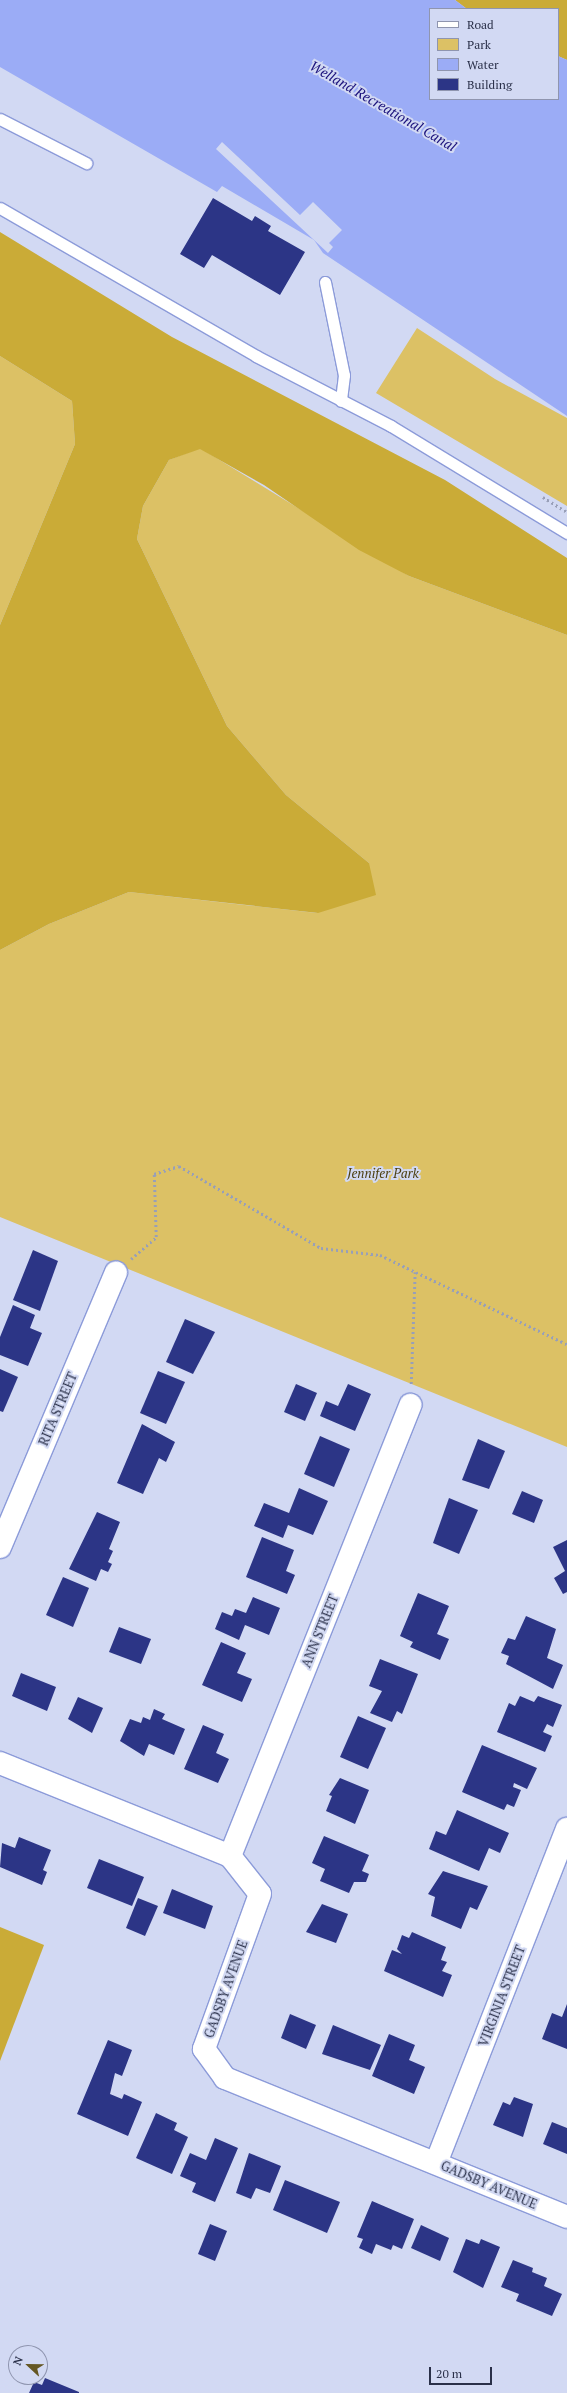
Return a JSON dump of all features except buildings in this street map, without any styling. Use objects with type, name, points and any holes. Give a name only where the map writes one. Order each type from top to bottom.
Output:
[{"type":"street","name":"RITA STREET","points":[[0,1547],[116,1272]]},
{"type":"street","name":"ANN STREET","points":[[230,1856],[410,1405]]},
{"type":"street","name":"GADSBY AVENUE","points":[[0,1763],[230,1856],[260,1894],[204,2049],[225,2078],[567,2217]]},
{"type":"street","name":"VIRGINIA STREET","points":[[436,2163],[567,1829]]},
{"type":"lane","points":[[0,119],[86,163]]},
{"type":"lane","points":[[0,208],[256,356],[391,426],[567,533]]},
{"type":"lane","points":[[325,282],[344,376],[341,401]]},
{"type":"path","points":[[116,1272],[156,1237],[154,1174],[179,1166],[321,1248],[380,1255],[567,1344]]},
{"type":"path","points":[[410,1405],[415,1272]]},
{"type":"green space","points":[[417,328],[495,379],[567,418],[567,506],[376,393]]},
{"type":"green space","points":[[0,356],[72,401],[75,444],[0,625]]},
{"type":"green space","name":"Jennifer Park","points":[[200,448],[409,576],[567,635],[567,1447],[0,1217],[0,950],[49,924],[129,892],[317,913],[369,863],[286,795],[227,726],[137,539],[143,506],[169,460]]},
{"type":"shaded area","points":[[455,0],[567,0],[567,60],[559,56],[559,8],[466,8]]},
{"type":"shaded area","points":[[0,232],[172,337],[445,480],[567,558],[567,635],[409,576],[359,550],[264,485],[200,449],[169,460],[143,506],[137,539],[227,726],[286,795],[369,863],[376,895],[318,913],[129,892],[49,924],[0,950],[0,625],[75,444],[72,401],[0,356]]},
{"type":"shaded area","points":[[0,1927],[44,1945],[0,2061]]},
{"type":"water","name":"Welland Recreational Canal","points":[[0,0],[455,0],[466,8],[429,8],[429,100],[559,100],[559,56],[567,60],[567,416],[323,253],[314,240],[222,186],[217,192],[0,67]]},
{"type":"pier","points":[[222,142],[300,215],[313,202],[342,230],[329,243],[333,247],[328,253],[216,149]]}]
